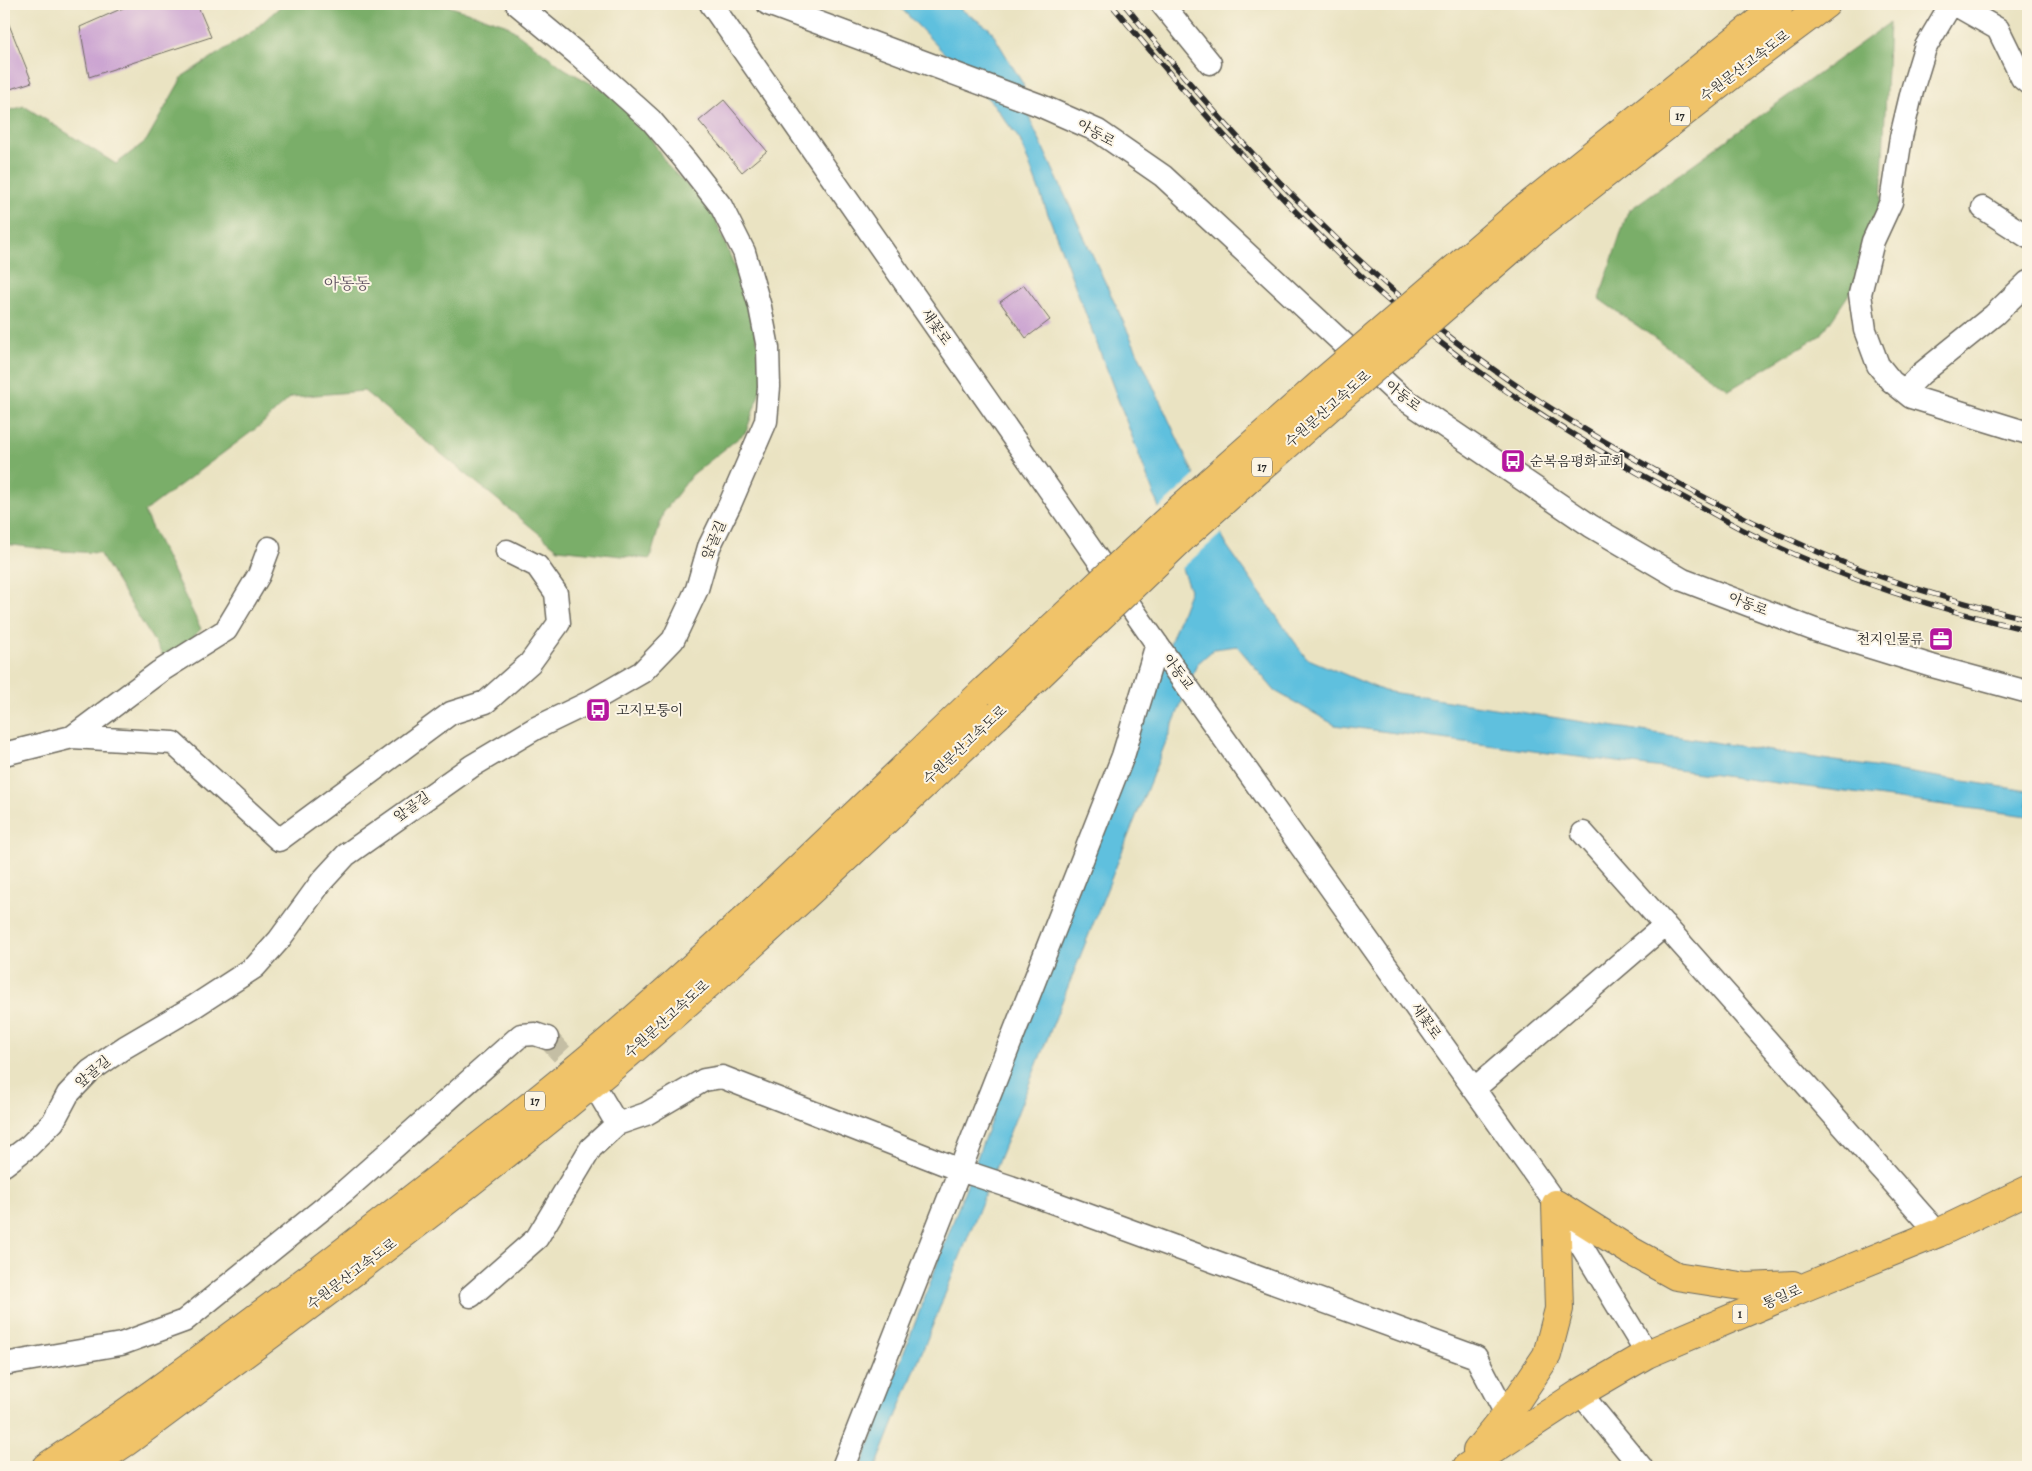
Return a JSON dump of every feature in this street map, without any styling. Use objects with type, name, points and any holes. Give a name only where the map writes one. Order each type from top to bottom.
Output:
[{"type":"main road","name":"수원문산고속도로","points":[[88,1467],[133,1436],[392,1244],[515,1148],[617,1064],[779,920],[999,714],[1190,531],[1342,396],[1529,220],[1780,4]]},
{"type":"main road","name":"수원문산고속도로","points":[[46,1467],[89,1439],[255,1320],[468,1156],[590,1057],[743,920],[985,690],[1199,492],[1326,379],[1529,220],[1735,73],[1826,4]]},
{"type":"main road","name":"통일로","points":[[1466,1467],[1580,1393],[1647,1354],[1938,1233],[2028,1190]]},
{"type":"main road","points":[[1556,1204],[1629,1250],[1676,1276],[1747,1287],[1810,1285]]},
{"type":"main road","points":[[1466,1467],[1547,1355],[1559,1309],[1556,1204]]},
{"type":"street","name":"앞골길","points":[[4,1165],[29,1146],[53,1122],[68,1094],[90,1071],[125,1047],[255,967],[279,940],[322,881],[346,855],[472,766],[536,728],[590,702],[642,672],[673,640],[697,589],[709,547],[766,421],[770,387],[768,348],[760,307],[744,252],[721,206],[651,120],[582,57],[517,4]]},
{"type":"street","name":"새꽃로","points":[[711,4],[1159,647]]},
{"type":"street","name":"아동로","points":[[768,4],[1039,105],[1098,131],[1163,176],[1400,396],[1591,526],[1683,580],[1815,630],[1932,666],[2028,692]]},
{"type":"street","points":[[1162,4],[1210,63]]},
{"type":"street","points":[[2028,83],[2022,78],[1998,29],[1953,4],[1925,48],[1901,137],[1892,202],[1873,241],[1860,294],[1865,330],[1878,365],[1891,381],[1911,397],[2028,433]]},
{"type":"street","points":[[1983,208],[2028,237]]},
{"type":"street","points":[[1904,391],[1921,374],[1994,315],[2028,282]]},
{"type":"street","points":[[72,736],[159,672],[226,630],[259,575],[269,548]]},
{"type":"street","points":[[4,754],[72,736],[172,743],[279,840],[452,713],[486,702],[530,663],[559,623],[556,593],[537,566],[507,551]]},
{"type":"street","name":"아동교","points":[[1159,647],[1194,694]]},
{"type":"street","points":[[842,1467],[963,1171],[1123,756],[1159,647]]},
{"type":"street","name":"새꽃로","points":[[1194,694],[1556,1204],[1647,1354]]},
{"type":"street","points":[[1583,833],[1938,1233]]},
{"type":"street","points":[[1474,1088],[1665,925]]},
{"type":"street","points":[[4,1364],[121,1344],[184,1321],[346,1190],[521,1035],[535,1034],[547,1038]]},
{"type":"street","points":[[471,1296],[537,1238],[591,1148],[617,1124],[640,1117],[704,1080],[722,1077],[963,1171],[1476,1357],[1506,1414]]},
{"type":"street","points":[[601,1096],[617,1124]]},
{"type":"street","points":[[1580,1393],[1641,1467]]},
{"type":"green space","points":[[283,4],[446,4],[505,24],[565,69],[630,105],[668,166],[712,210],[735,268],[756,334],[764,380],[746,432],[692,475],[663,513],[650,559],[558,549],[364,391],[291,397],[262,424],[144,512],[201,629],[168,664],[99,553],[4,544],[4,112],[24,106],[116,164],[146,141],[183,76],[253,31]]},
{"type":"green space","points":[[1889,23],[1879,250],[1821,335],[1729,390],[1599,299],[1628,211]]},
{"type":"water","points":[[897,4],[953,4],[990,29],[1023,84],[1031,122],[1227,546],[1306,658],[1384,691],[2028,791],[2028,816],[1335,725],[1275,691],[1237,646],[1214,649],[1197,664],[876,1467],[861,1467],[1190,590],[1020,140],[994,105]]},
{"type":"pier","points":[[1196,474],[1223,532],[1179,571],[1156,511]]},
{"type":"building","points":[[132,4],[197,4],[211,37],[89,77],[80,27]]},
{"type":"building","points":[[4,12],[32,82],[4,91]]},
{"type":"building","points":[[724,100],[767,151],[742,172],[699,121]]},
{"type":"building","points":[[1024,285],[1050,320],[1026,338],[1000,302]]},
{"type":"tunnel","points":[[547,1038],[587,1081]]},
{"type":"railway","points":[[1111,4],[1232,144],[1282,198],[1372,287],[1462,359],[1532,408],[1641,475],[1739,528],[1791,553],[1891,592],[1959,613],[2028,630]]},
{"type":"railway","points":[[1124,4],[1231,130],[1348,250],[1431,322],[1480,360],[1530,395],[1608,444],[1682,485],[1753,522],[1801,544],[1850,565],[1900,583],[1951,599],[2028,619]]},
{"type":"place","name":"순복음평화교회","points":[[1513,461]]},
{"type":"place","name":"천지인물류","points":[[1941,639]]},
{"type":"place","name":"고지모퉁이","points":[[598,710]]},
{"type":"district","name":"아동동","points":[[347,284]]}]
